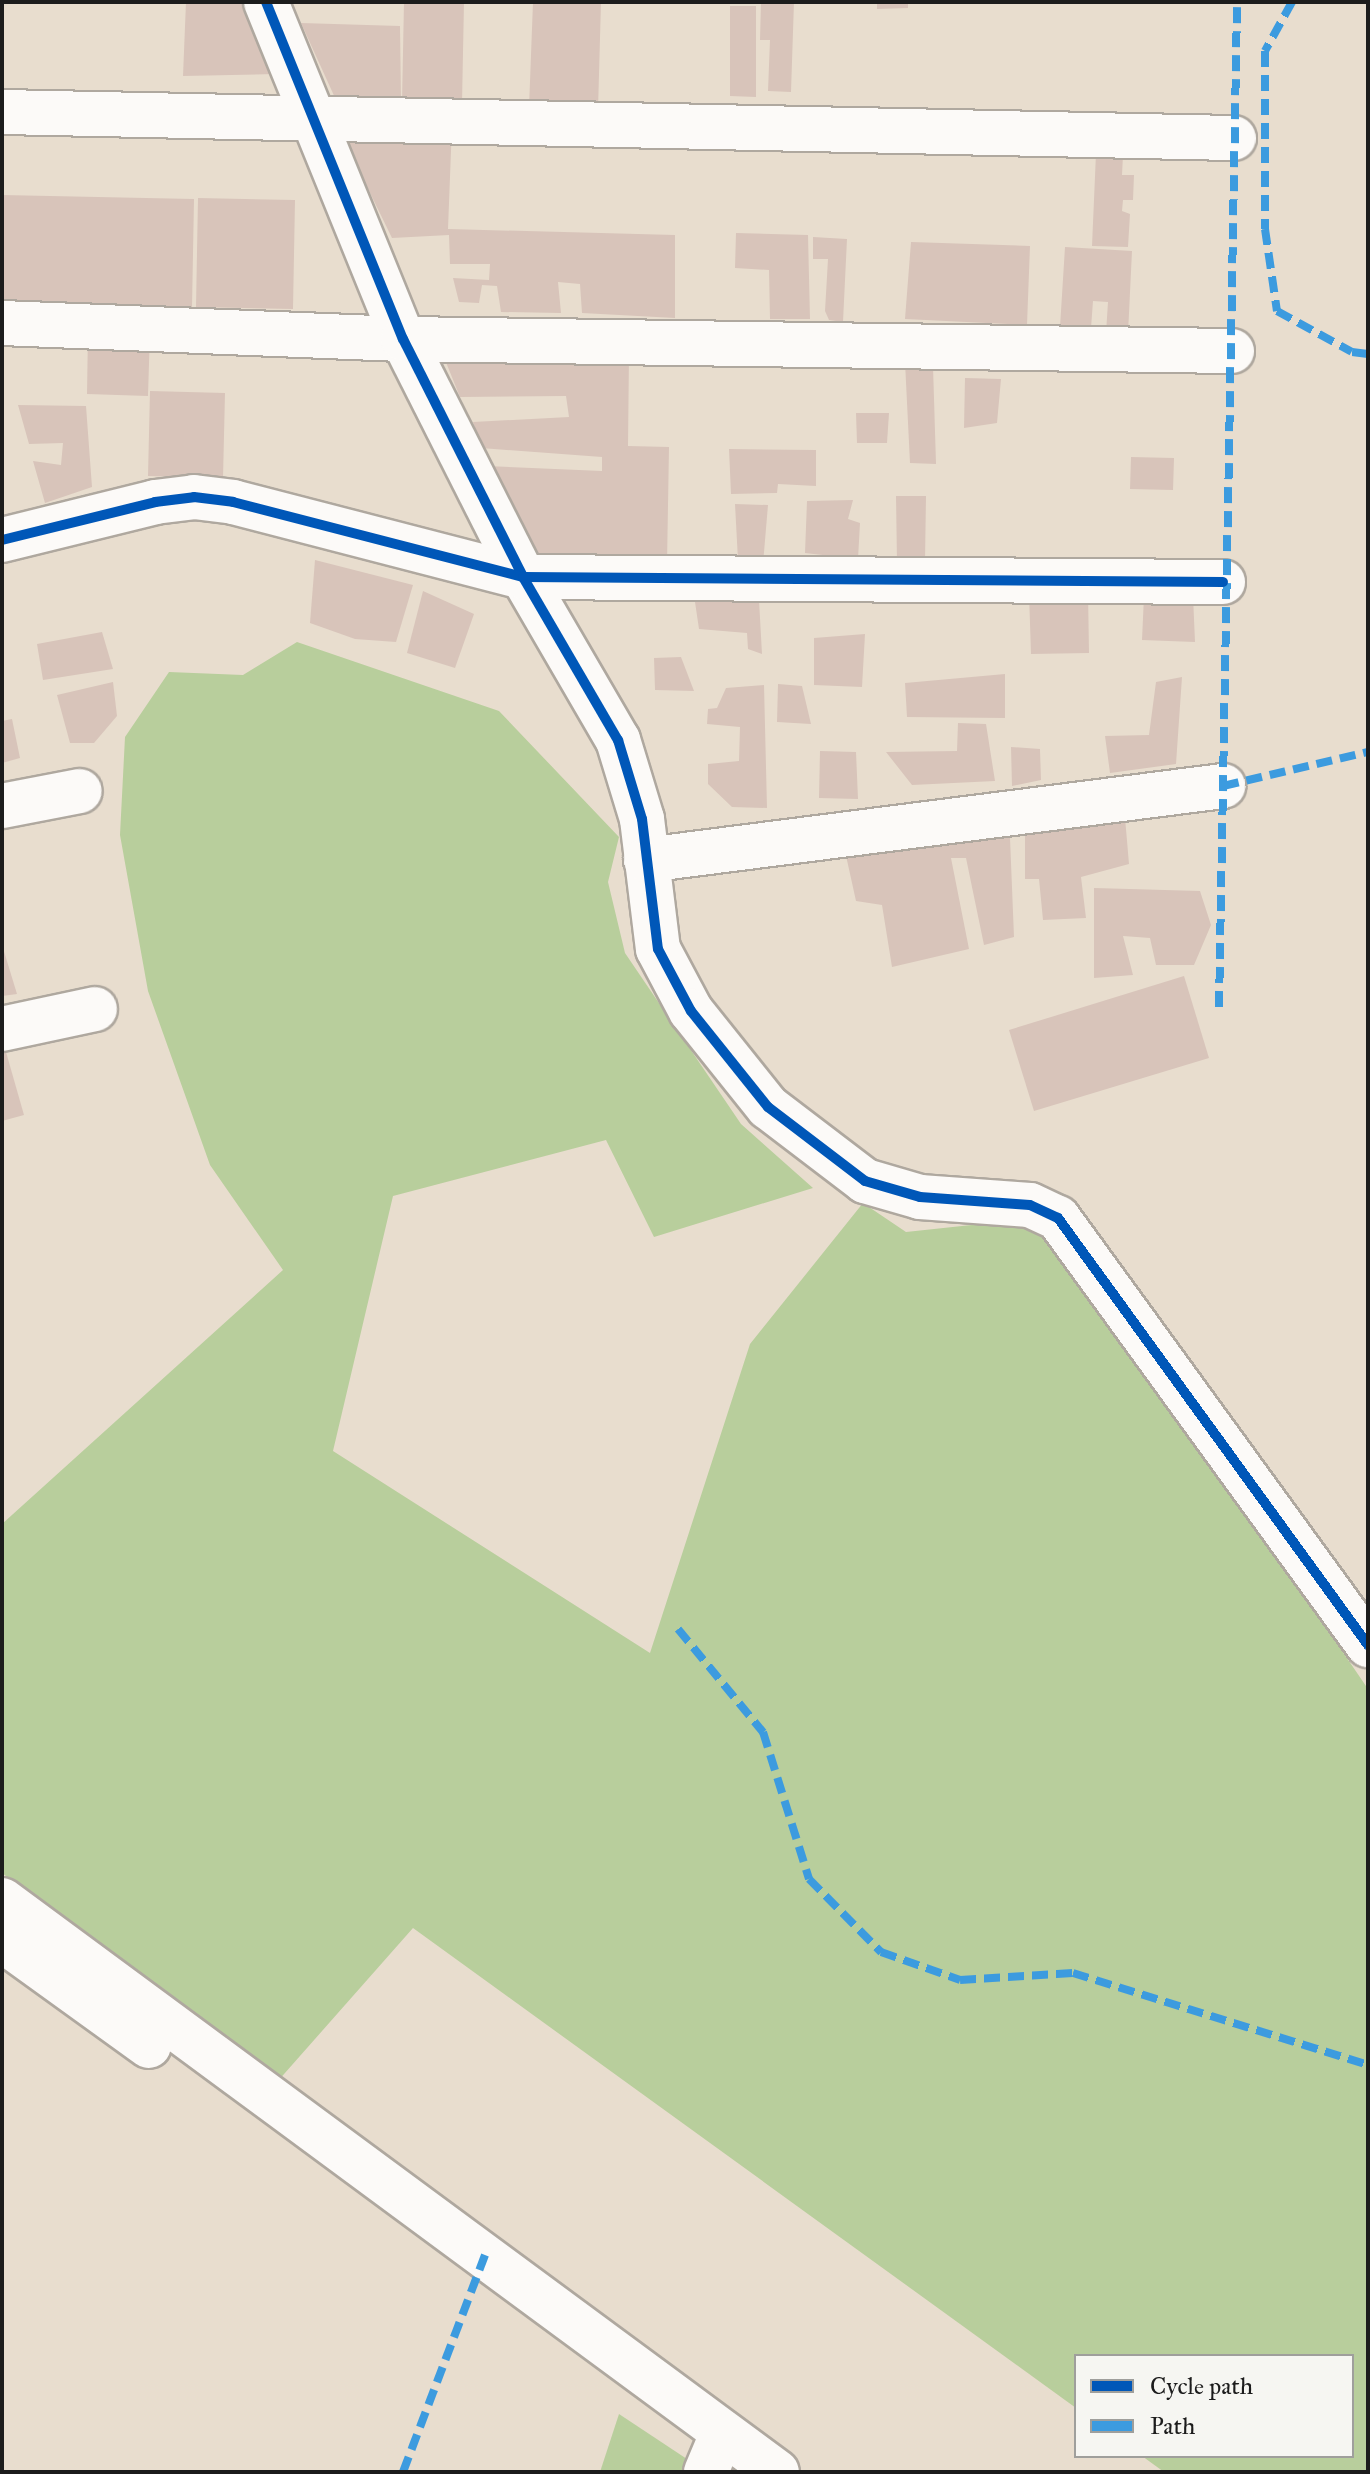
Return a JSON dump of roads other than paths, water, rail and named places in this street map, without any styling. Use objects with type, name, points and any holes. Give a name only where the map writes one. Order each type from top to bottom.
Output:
[{"type":"street","points":[[266,2],[403,339],[523,577],[618,740],[642,819],[652,925],[670,977],[732,1067],[768,1107],[815,1147],[883,1189],[920,1197],[1030,1205],[1058,1218],[1368,1645]]},
{"type":"street","points":[[2,112],[1234,138]]},
{"type":"street","points":[[2,323],[403,339],[1232,351]]},
{"type":"street","points":[[2,540],[155,502],[194,497],[233,502],[523,577],[1223,582]]},
{"type":"street","points":[[646,860],[1223,786]]},
{"type":"street","points":[[2,806],[80,791]]},
{"type":"street","points":[[2,1029],[95,1009]]},
{"type":"street","points":[[2,1900],[716,2459]]},
{"type":"street","points":[[2,1940],[476,2280],[716,2459],[777,2472]]}]
